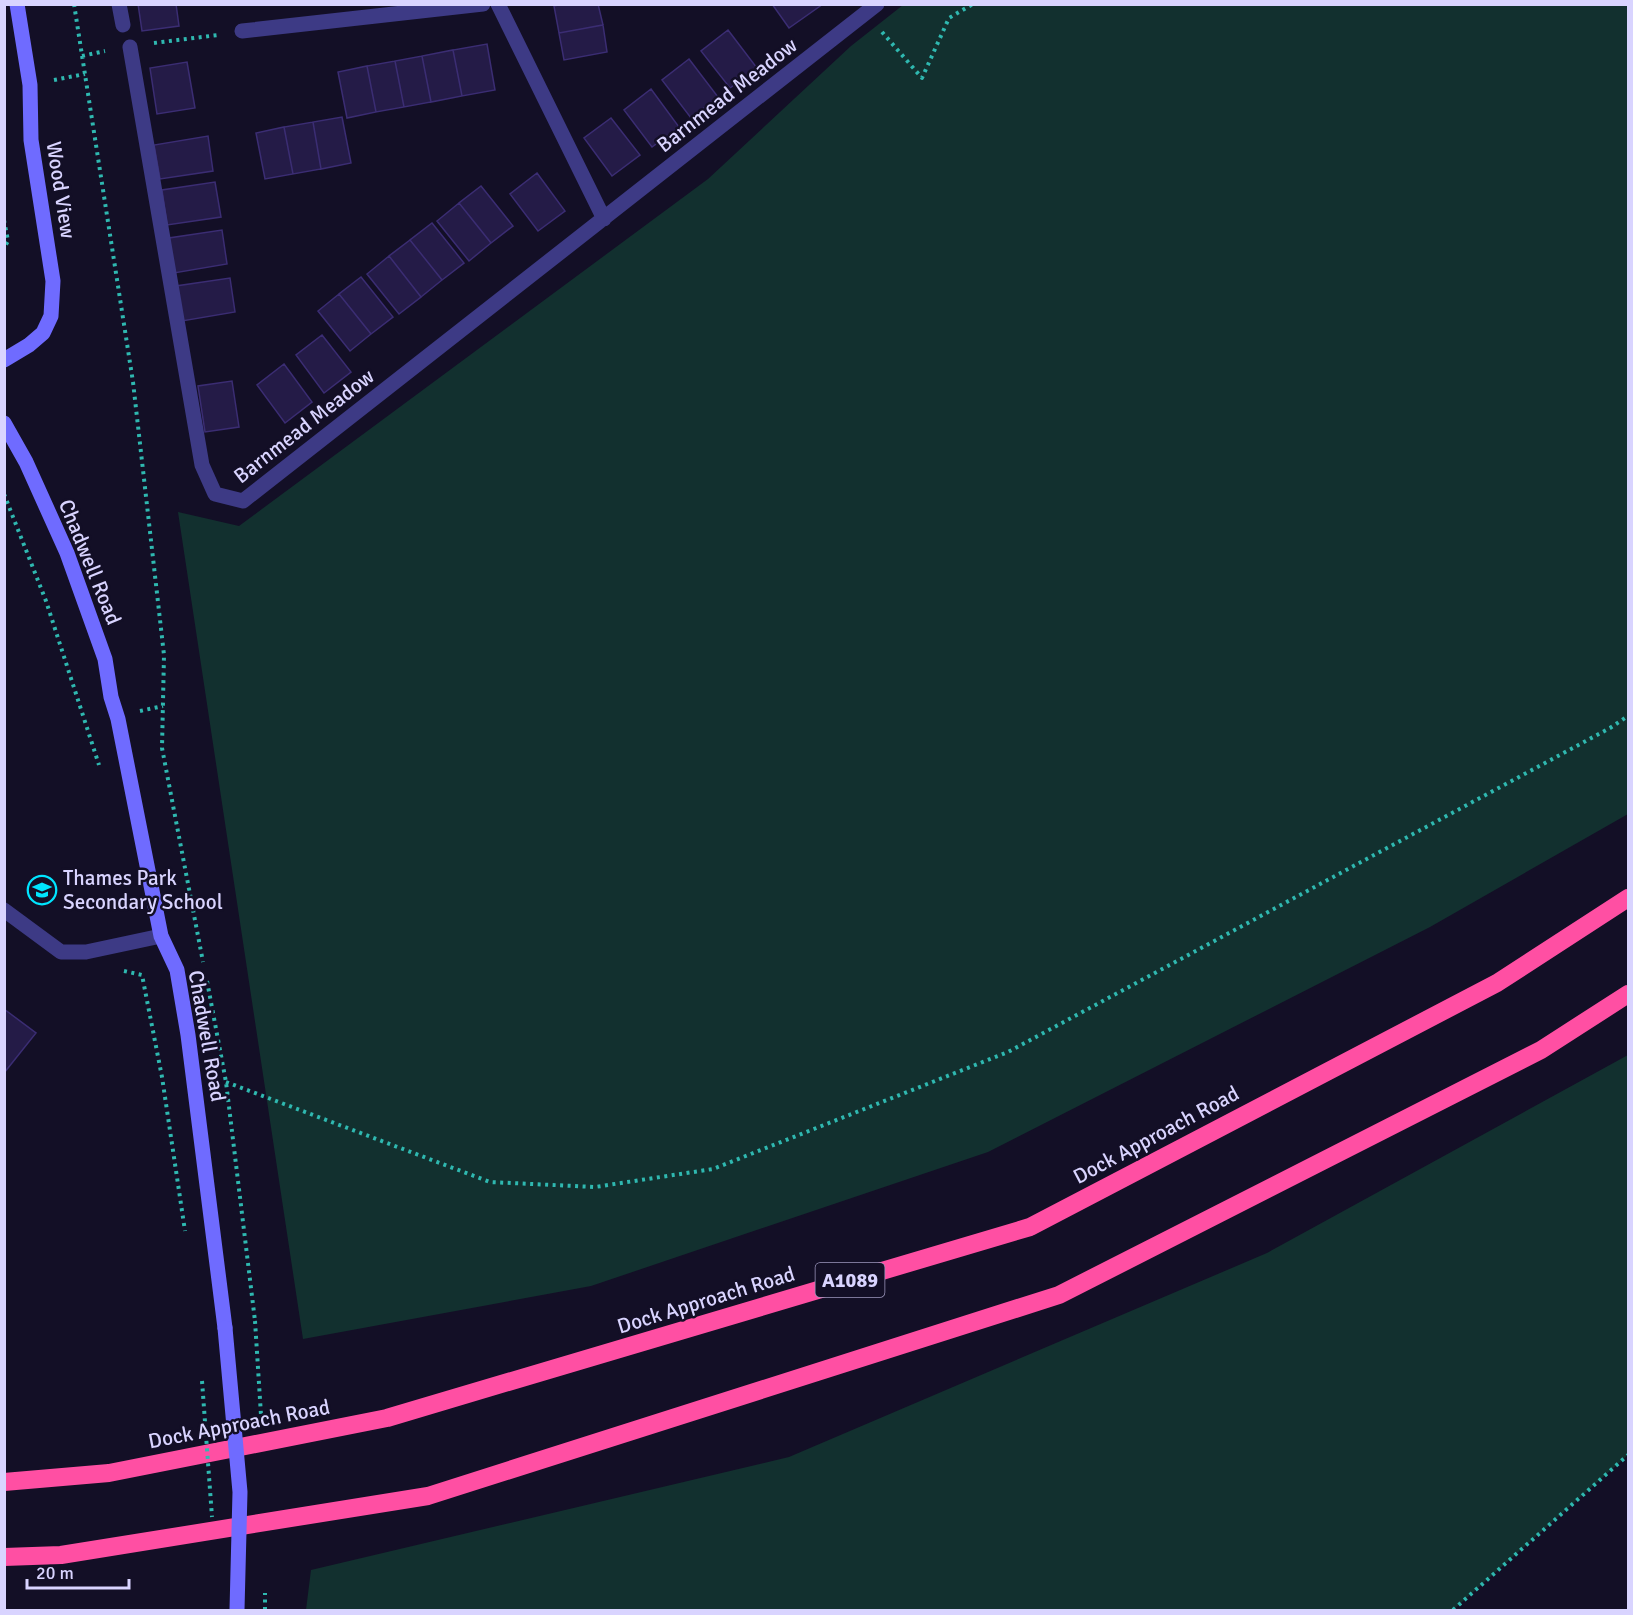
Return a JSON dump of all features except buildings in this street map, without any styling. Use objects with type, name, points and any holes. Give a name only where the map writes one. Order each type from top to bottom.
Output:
[{"type":"highway","name":"Dock Approach Road","points":[[4,1482],[109,1473],[387,1418],[1030,1227],[1497,983],[1629,898]]},
{"type":"highway","points":[[4,1557],[61,1555],[428,1496],[1059,1295],[1541,1050],[1629,994]]},
{"type":"main road","name":"Wood View","points":[[4,360],[29,345],[43,333],[51,316],[53,281],[31,140],[30,85],[17,4]]},
{"type":"main road","name":"Chadwell Road","points":[[4,423],[26,462],[67,553],[105,659],[162,936],[177,970],[188,1035],[225,1328],[240,1492],[237,1611]]},
{"type":"street","points":[[119,4],[123,25]]},
{"type":"street","points":[[242,31],[483,4]]},
{"type":"street","points":[[498,4],[604,219]]},
{"type":"street","name":"Barnmead Meadow","points":[[130,47],[202,465],[215,494],[243,501],[604,219],[867,8]]},
{"type":"street","points":[[4,910],[61,952],[86,952],[162,936]]},
{"type":"path","points":[[74,4],[133,382],[165,655],[162,748],[226,1082],[255,1321]]},
{"type":"path","points":[[867,8],[922,78],[949,18],[973,4]]},
{"type":"path","points":[[82,56],[242,31]]},
{"type":"path","points":[[59,79],[85,74]]},
{"type":"path","points":[[4,220],[8,241],[4,248]]},
{"type":"path","points":[[4,494],[46,601],[102,774]]},
{"type":"path","points":[[226,1082],[490,1182],[595,1187],[713,1169],[1008,1052],[1629,716]]},
{"type":"path","points":[[116,969],[142,975],[162,1077],[186,1238]]},
{"type":"path","points":[[202,1378],[211,1527]]},
{"type":"path","points":[[1453,1611],[1629,1455]]},
{"type":"green space","points":[[903,5],[1628,5],[1628,814],[1430,927],[988,1152],[591,1286],[303,1339],[178,512],[239,526],[708,179],[851,46]]},
{"type":"green space","points":[[1628,1055],[1628,1455],[1453,1610],[306,1610],[311,1570],[789,1457],[1267,1253]]},
{"type":"place","name":"Thames Park Secondary School","points":[[42,890]]}]
